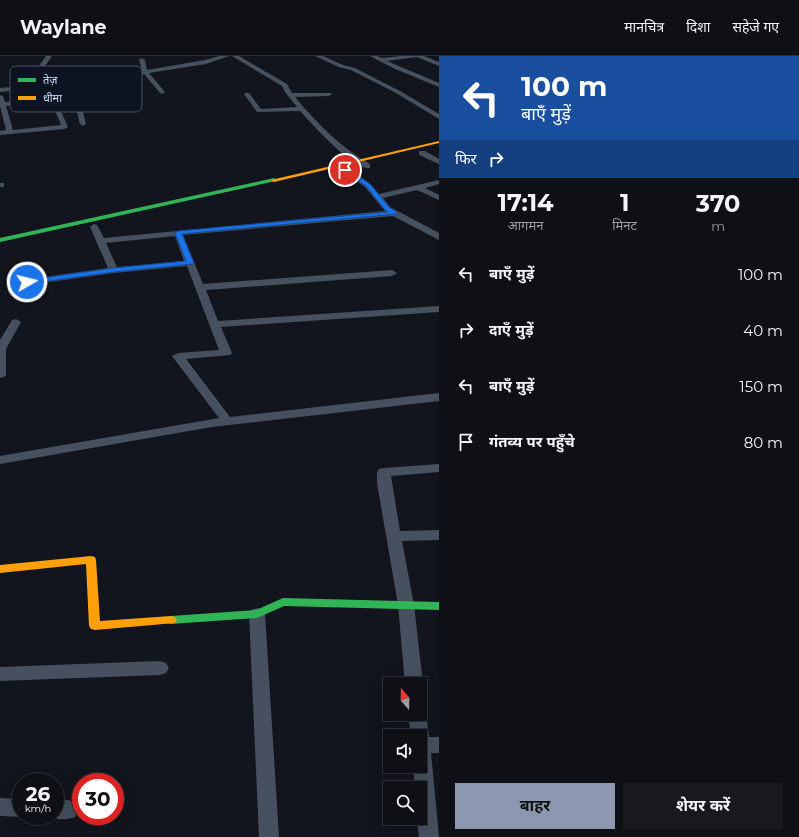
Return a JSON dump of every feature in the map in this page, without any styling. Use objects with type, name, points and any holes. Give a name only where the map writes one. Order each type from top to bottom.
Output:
[{"type":"street","points":[[42,66],[49,56]]},
{"type":"street","points":[[142,73],[206,62],[226,56]]},
{"type":"street","points":[[235,56],[285,85],[287,91],[313,123],[356,160],[367,166]]},
{"type":"street","points":[[318,56],[341,66],[353,69],[398,92],[439,117]]},
{"type":"street","points":[[335,56],[354,68],[353,69]]},
{"type":"street","points":[[373,56],[439,86]]},
{"type":"street","points":[[381,60],[415,56]]},
{"type":"street","points":[[420,56],[439,64]]},
{"type":"street","points":[[142,60],[145,72],[162,92]]},
{"type":"street","points":[[432,91],[434,88],[439,86]]},
{"type":"street","points":[[10,90],[0,91],[3,104],[3,118],[10,133]]},
{"type":"street","points":[[247,94],[259,111],[301,109]]},
{"type":"street","points":[[291,95],[329,94]]},
{"type":"street","points":[[3,104],[10,104]]},
{"type":"street","points":[[0,134],[65,127],[59,112]]},
{"type":"street","points":[[80,112],[83,124]]},
{"type":"street","points":[[0,240],[285,178],[356,160],[439,142]]},
{"type":"street","points":[[0,247],[439,149]]},
{"type":"street","points":[[422,153],[439,162]]},
{"type":"street","points":[[345,170],[368,185],[387,209],[439,237]]},
{"type":"street","points":[[377,197],[439,182]]},
{"type":"street","points":[[418,187],[439,198]]},
{"type":"street","points":[[101,242],[178,233],[395,213]]},
{"type":"street","points":[[94,227],[114,270]]},
{"type":"street","points":[[178,233],[226,353],[178,356],[227,421]]},
{"type":"street","points":[[27,282],[114,270],[190,263]]},
{"type":"street","points":[[200,287],[392,273]]},
{"type":"street","points":[[215,324],[439,309]]},
{"type":"street","points":[[0,375],[0,349],[16,322]]},
{"type":"street","points":[[0,460],[227,421],[439,397]]},
{"type":"street","points":[[413,677],[406,605],[384,483],[384,472],[439,468]]},
{"type":"street","points":[[393,536],[439,535]]},
{"type":"street","points":[[0,570],[91,560],[95,626],[257,614],[283,602],[439,606]]},
{"type":"street","points":[[257,614],[269,837]]},
{"type":"street","points":[[0,674],[160,668]]},
{"type":"street","points":[[426,773],[429,837]]},
{"type":"street","points":[[0,808],[12,808]]},
{"type":"traffic: fast","points":[[0,240],[274,180]]},
{"type":"traffic: fast","points":[[171,620],[257,614],[283,602],[439,606]]},
{"type":"traffic: slow","points":[[274,180],[439,142]]},
{"type":"traffic: slow","points":[[0,569],[91,560],[95,626],[171,620]]},
{"type":"route","points":[[27,282],[114,270],[190,263],[178,233],[395,213],[387,209],[368,185],[345,170]]}]
